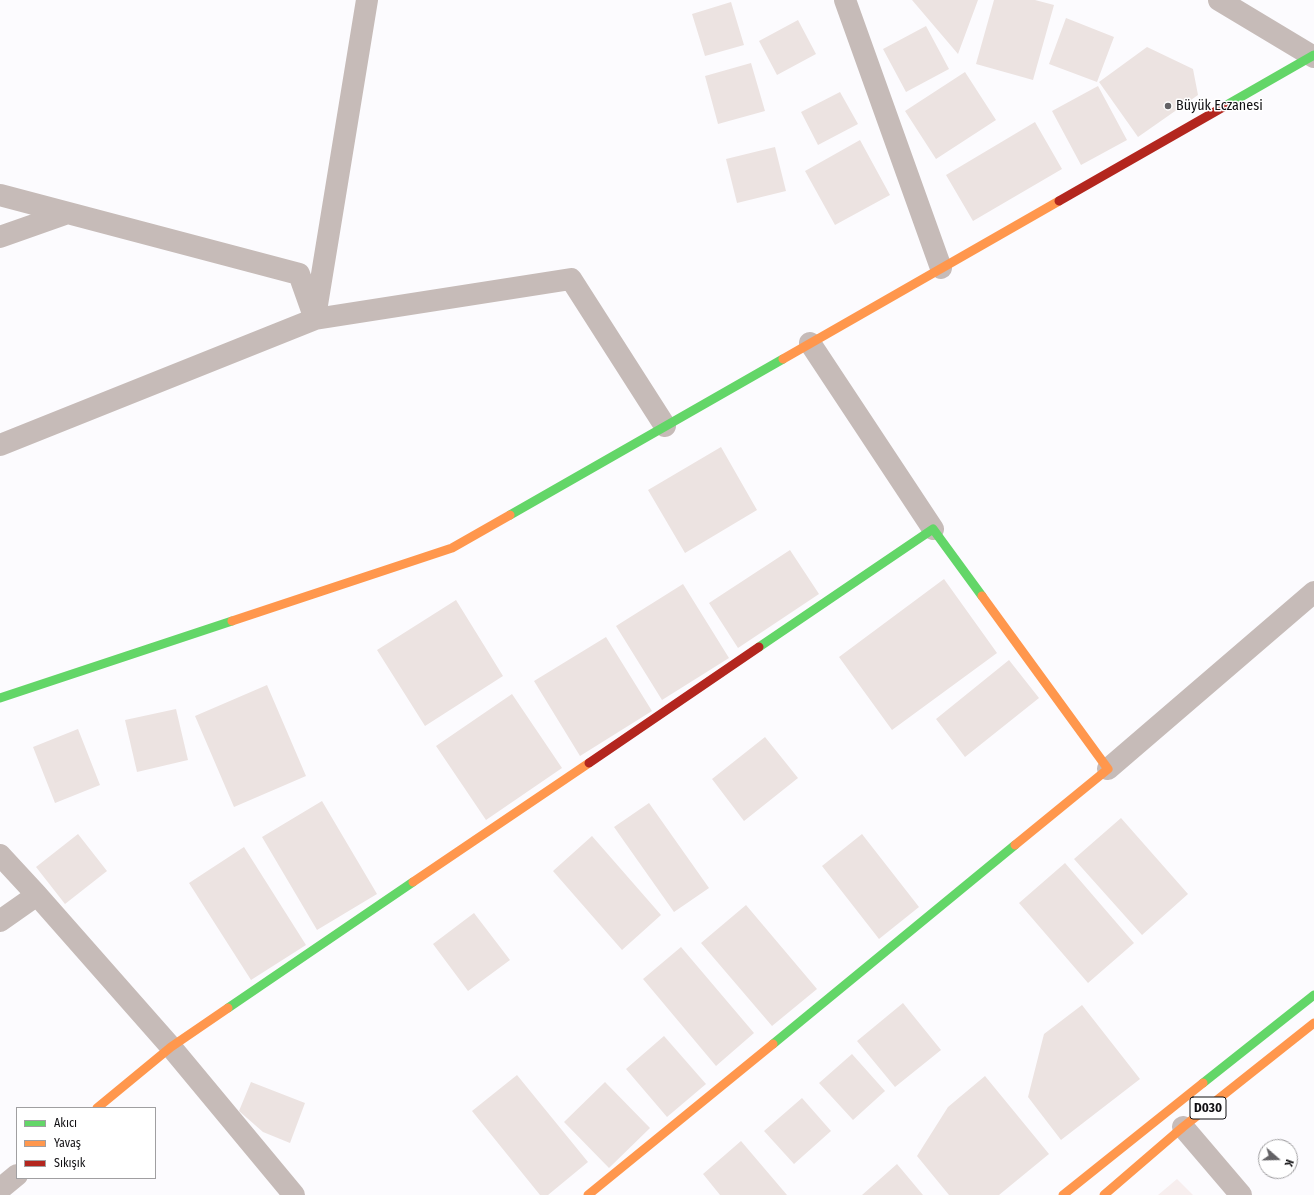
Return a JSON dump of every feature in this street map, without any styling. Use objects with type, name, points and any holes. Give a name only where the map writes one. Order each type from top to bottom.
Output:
[{"type":"street","points":[[315,318],[368,0]]},
{"type":"street","points":[[845,0],[941,268]]},
{"type":"street","points":[[0,698],[452,548],[1314,56],[1219,0]]},
{"type":"street","points":[[0,195],[299,274],[315,318]]},
{"type":"street","points":[[0,237],[68,213]]},
{"type":"street","points":[[0,445],[315,318],[571,279],[665,426]]},
{"type":"street","points":[[810,343],[934,529],[1108,769]]},
{"type":"street","points":[[98,1107],[171,1047],[934,529]]},
{"type":"street","points":[[588,1195],[1108,769],[1314,592]]},
{"type":"street","points":[[0,855],[38,895],[171,1047],[294,1195]]},
{"type":"street","points":[[0,921],[38,895]]},
{"type":"street","points":[[1063,1195],[1314,995]]},
{"type":"street","name":"D030","points":[[1104,1195],[1314,1023]]},
{"type":"street","points":[[1184,1128],[1241,1195]]},
{"type":"street","points":[[0,1189],[16,1176]]},
{"type":"shaded area","points":[[1177,1179],[1193,1195],[1158,1195]]},
{"type":"building","points":[[912,0],[978,0],[958,54]]},
{"type":"building","points":[[994,0],[1035,0],[1054,5],[1033,80],[976,64]]},
{"type":"building","points":[[731,2],[744,45],[705,56],[692,14]]},
{"type":"building","points":[[1066,18],[1114,37],[1097,82],[1049,64]]},
{"type":"building","points":[[798,20],[816,54],[777,75],[759,41]]},
{"type":"building","points":[[926,26],[949,69],[906,92],[883,49]]},
{"type":"building","points":[[1147,47],[1193,69],[1198,95],[1138,137],[1099,82]]},
{"type":"building","points":[[751,63],[765,111],[718,124],[705,76]]},
{"type":"building","points":[[965,72],[996,120],[936,159],[905,111]]},
{"type":"building","points":[[1098,86],[1127,140],[1081,165],[1052,111]]},
{"type":"building","points":[[840,92],[858,124],[818,145],[801,112]]},
{"type":"building","points":[[1035,122],[1062,169],[973,221],[946,175]]},
{"type":"building","points":[[860,140],[890,195],[835,225],[805,171]]},
{"type":"building","points":[[775,147],[786,191],[737,203],[726,159]]},
{"type":"building","points":[[721,447],[757,510],[685,553],[648,490]]},
{"type":"building","points":[[790,550],[819,594],[738,648],[709,603]]},
{"type":"building","points":[[944,579],[997,653],[892,730],[839,657]]},
{"type":"building","points":[[683,584],[729,658],[662,700],[616,626]]},
{"type":"building","points":[[456,600],[503,676],[425,726],[377,650]]},
{"type":"building","points":[[606,637],[652,711],[580,756],[534,681]]},
{"type":"building","points":[[1009,660],[1039,698],[965,757],[936,719]]},
{"type":"building","points":[[267,685],[306,776],[234,807],[195,716]]},
{"type":"building","points":[[512,694],[562,768],[486,820],[436,746]]},
{"type":"building","points":[[176,709],[188,760],[137,772],[125,720]]},
{"type":"building","points":[[78,729],[100,785],[55,803],[33,747]]},
{"type":"building","points":[[765,737],[798,778],[744,821],[712,779]]},
{"type":"building","points":[[322,801],[377,894],[317,930],[262,837]]},
{"type":"building","points":[[649,803],[709,888],[674,912],[614,827]]},
{"type":"building","points":[[1121,818],[1188,894],[1142,935],[1074,859]]},
{"type":"building","points":[[78,834],[107,871],[65,904],[36,867]]},
{"type":"building","points":[[862,834],[919,907],[879,939],[822,866]]},
{"type":"building","points":[[592,836],[661,915],[622,950],[553,871]]},
{"type":"building","points":[[244,847],[306,945],[251,980],[189,883]]},
{"type":"building","points":[[1065,863],[1134,943],[1088,983],[1019,903]]},
{"type":"building","points":[[746,905],[817,989],[772,1026],[701,943]]},
{"type":"building","points":[[474,913],[510,960],[468,991],[433,944]]},
{"type":"building","points":[[681,947],[754,1033],[716,1066],[643,979]]},
{"type":"building","points":[[903,1003],[941,1050],[895,1087],[857,1041]]},
{"type":"building","points":[[1082,1005],[1140,1079],[1061,1140],[1028,1097],[1044,1034]]},
{"type":"building","points":[[664,1036],[706,1084],[667,1117],[626,1069]]},
{"type":"building","points":[[852,1054],[885,1091],[853,1120],[819,1083]]},
{"type":"building","points":[[517,1075],[588,1162],[548,1195],[540,1195],[472,1111]]},
{"type":"building","points":[[985,1076],[1049,1154],[999,1195],[949,1195],[917,1156],[948,1107]]},
{"type":"building","points":[[251,1082],[305,1103],[290,1143],[263,1132],[239,1111]]},
{"type":"building","points":[[605,1082],[650,1128],[609,1168],[564,1122]]},
{"type":"building","points":[[802,1098],[831,1131],[794,1164],[764,1131]]},
{"type":"building","points":[[741,1141],[787,1195],[720,1195],[703,1174]]},
{"type":"building","points":[[897,1164],[923,1195],[862,1195]]},
{"type":"traffic: fast","points":[[1225,106],[1314,55]]},
{"type":"traffic: fast","points":[[510,515],[783,359]]},
{"type":"traffic: fast","points":[[759,647],[933,529],[982,596]]},
{"type":"traffic: fast","points":[[0,698],[232,621]]},
{"type":"traffic: fast","points":[[773,1044],[1015,845]]},
{"type":"traffic: fast","points":[[228,1008],[413,882]]},
{"type":"traffic: fast","points":[[1203,1083],[1314,995]]},
{"type":"traffic: slow","points":[[783,359],[1059,201]]},
{"type":"traffic: slow","points":[[232,621],[452,548],[510,515]]},
{"type":"traffic: slow","points":[[982,596],[1108,769],[1015,845]]},
{"type":"traffic: slow","points":[[413,882],[589,763]]},
{"type":"traffic: slow","points":[[98,1107],[171,1047],[228,1008]]},
{"type":"traffic: slow","points":[[1104,1195],[1183,1127],[1314,1023]]},
{"type":"traffic: slow","points":[[588,1195],[773,1044]]},
{"type":"traffic: slow","points":[[1063,1195],[1203,1083]]},
{"type":"traffic: jam","points":[[1059,201],[1225,106]]},
{"type":"traffic: jam","points":[[589,763],[759,647]]},
{"type":"place","name":"Büyük Eczanesi","points":[[1168,106]]}]
